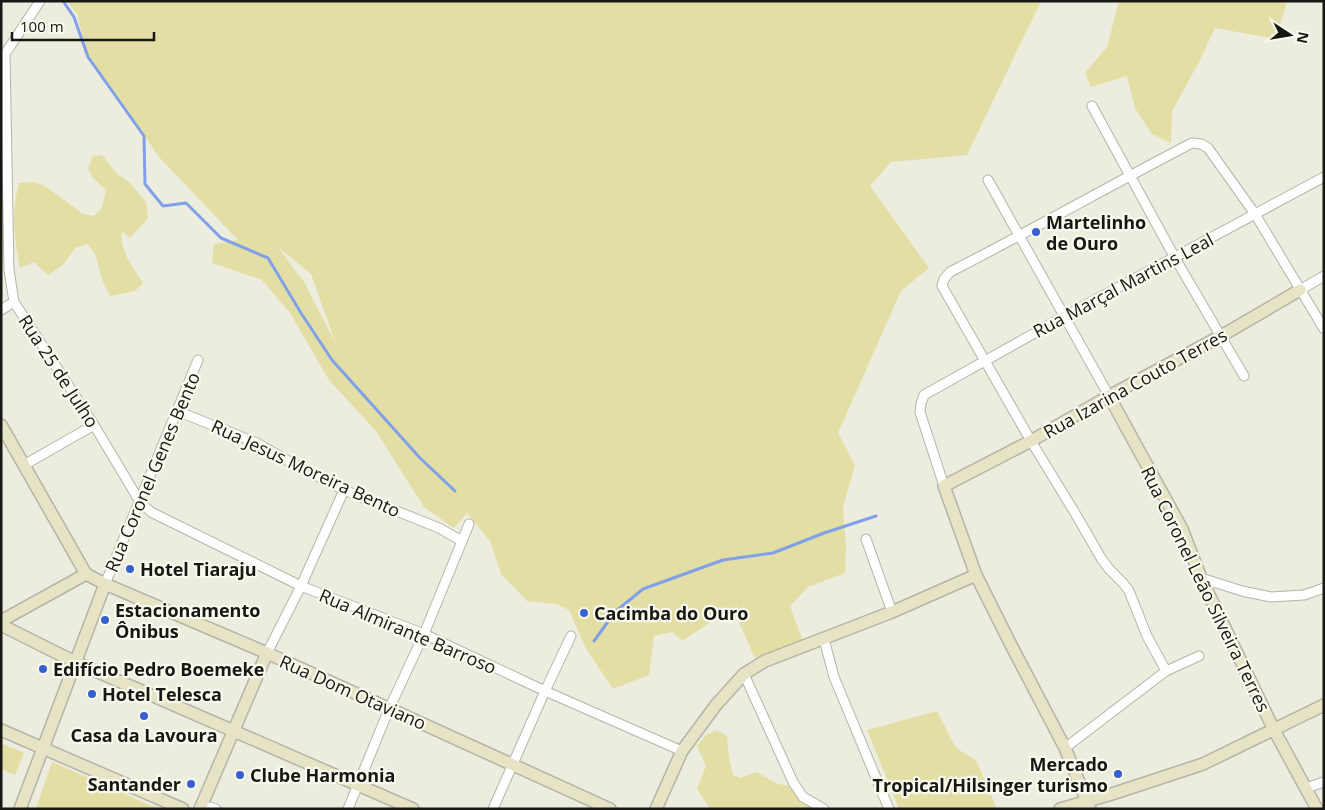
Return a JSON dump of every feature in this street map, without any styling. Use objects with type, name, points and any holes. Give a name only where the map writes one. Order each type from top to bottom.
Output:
[{"type":"street","name":"Rua 25 de Julho","points":[[40,1],[3,55],[9,270],[14,302],[94,425],[140,502]]},
{"type":"street","points":[[1092,106],[1175,258],[1244,376]]},
{"type":"street","points":[[1166,671],[1147,636],[1129,591],[1101,558],[1031,441],[942,286],[944,279],[950,272],[1020,237],[1192,143],[1200,144],[1208,148],[1255,214],[1324,329]]},
{"type":"street","name":"Rua Marçal Martins Leal","points":[[944,486],[920,412],[924,395],[1064,316],[1324,177]]},
{"type":"street","points":[[988,180],[1109,396]]},
{"type":"street","name":"Rua Izarina Couto Terres","points":[[944,486],[1031,441],[1109,396],[1221,336],[1324,276]]},
{"type":"street","points":[[1,310],[14,302]]},
{"type":"street","name":"Rua Coronel Genes Bento","points":[[20,809],[105,584],[198,360]]},
{"type":"street","name":"Rua Coronel Leão Silveira Terres","points":[[1109,396],[1182,529],[1201,578],[1274,730],[1316,809]]},
{"type":"street","name":"Rua Jesus Moreira Bento","points":[[176,411],[257,443],[344,490],[440,528],[462,541]]},
{"type":"street","points":[[1,425],[86,574],[1,621]]},
{"type":"street","points":[[24,465],[94,425]]},
{"type":"street","points":[[944,486],[976,575],[1010,646],[1065,748],[1088,805]]},
{"type":"street","points":[[209,808],[233,731],[344,490]]},
{"type":"street","name":"Rua Almirante Barroso","points":[[140,502],[150,512],[301,586],[424,634],[545,692],[682,752]]},
{"type":"street","points":[[348,809],[389,709],[424,634],[469,524]]},
{"type":"street","points":[[866,539],[892,612]]},
{"type":"street","name":"Rua Dom Otaviano","points":[[86,574],[610,809]]},
{"type":"street","points":[[656,809],[682,752],[716,705],[744,674],[765,661],[892,612],[976,575]]},
{"type":"street","points":[[1201,578],[1242,591],[1271,597],[1304,595],[1324,588]]},
{"type":"street","points":[[1,625],[75,662],[413,809]]},
{"type":"street","points":[[493,809],[571,636]]},
{"type":"street","points":[[824,639],[834,677],[889,809]]},
{"type":"street","points":[[1065,748],[1166,671],[1199,656]]},
{"type":"street","points":[[744,674],[794,782],[804,797],[824,809]]},
{"type":"street","points":[[1060,809],[1088,805],[1203,764],[1324,705]]},
{"type":"street","points":[[1,730],[184,809]]},
{"type":"street","points":[[1306,788],[1324,782]]},
{"type":"shaded area","points":[[67,1],[1041,1],[967,155],[891,162],[870,186],[929,268],[901,291],[838,433],[855,466],[843,506],[846,547],[845,573],[808,587],[790,606],[803,641],[755,658],[737,618],[711,622],[682,641],[672,632],[654,636],[649,675],[613,689],[585,647],[569,610],[556,604],[527,601],[501,574],[490,541],[467,513],[454,528],[424,507],[376,431],[329,380],[290,313],[262,280],[212,263],[214,244],[238,240],[160,158],[88,57],[77,14]],"holes":[[[278,247],[311,274],[336,344],[304,282]]]},
{"type":"shaded area","points":[[1119,1],[1287,1],[1276,39],[1215,28],[1172,111],[1171,143],[1152,134],[1135,108],[1127,76],[1091,87],[1085,73],[1107,47]]},
{"type":"shaded area","points":[[102,155],[117,174],[128,181],[146,202],[148,218],[130,238],[122,231],[125,252],[143,283],[135,291],[110,296],[102,279],[96,256],[88,244],[75,248],[63,265],[48,275],[34,262],[20,268],[14,226],[16,194],[19,183],[34,182],[45,186],[83,214],[94,216],[102,208],[106,190],[92,177],[88,168],[93,156]]},
{"type":"shaded area","points":[[937,711],[954,745],[976,760],[997,809],[899,809],[867,730]]},
{"type":"shaded area","points":[[717,730],[727,736],[733,775],[741,778],[756,772],[778,784],[792,786],[817,809],[710,809],[697,789],[706,766],[697,746],[706,735]]},
{"type":"shaded area","points":[[1,743],[24,753],[15,775],[1,769]]},
{"type":"shaded area","points":[[52,762],[110,787],[109,792],[111,788],[115,790],[114,794],[116,790],[158,809],[36,809]]},
{"type":"waterway","points":[[63,1],[74,17],[88,57],[144,136],[145,184],[163,206],[186,203],[221,238],[268,258],[332,360],[420,458],[455,491]]},
{"type":"waterway","points":[[594,641],[615,612],[643,589],[723,560],[773,553],[824,533],[876,516]]},
{"type":"place","name":"Martelinho de Ouro","points":[[1036,232]]},
{"type":"place","name":"Hotel Tiaraju","points":[[130,569]]},
{"type":"place","name":"Cacimba do Ouro","points":[[584,613]]},
{"type":"place","name":"Estacionamento Ônibus","points":[[105,620]]},
{"type":"place","name":"Edifício Pedro Boemeke","points":[[43,669]]},
{"type":"place","name":"Hotel Telesca","points":[[92,694]]},
{"type":"place","name":"Casa da Lavoura","points":[[144,716]]},
{"type":"place","name":"Mercado Tropical/Hilsinger turismo","points":[[1118,774]]},
{"type":"place","name":"Clube Harmonia","points":[[240,775]]},
{"type":"place","name":"Santander","points":[[191,784]]}]
